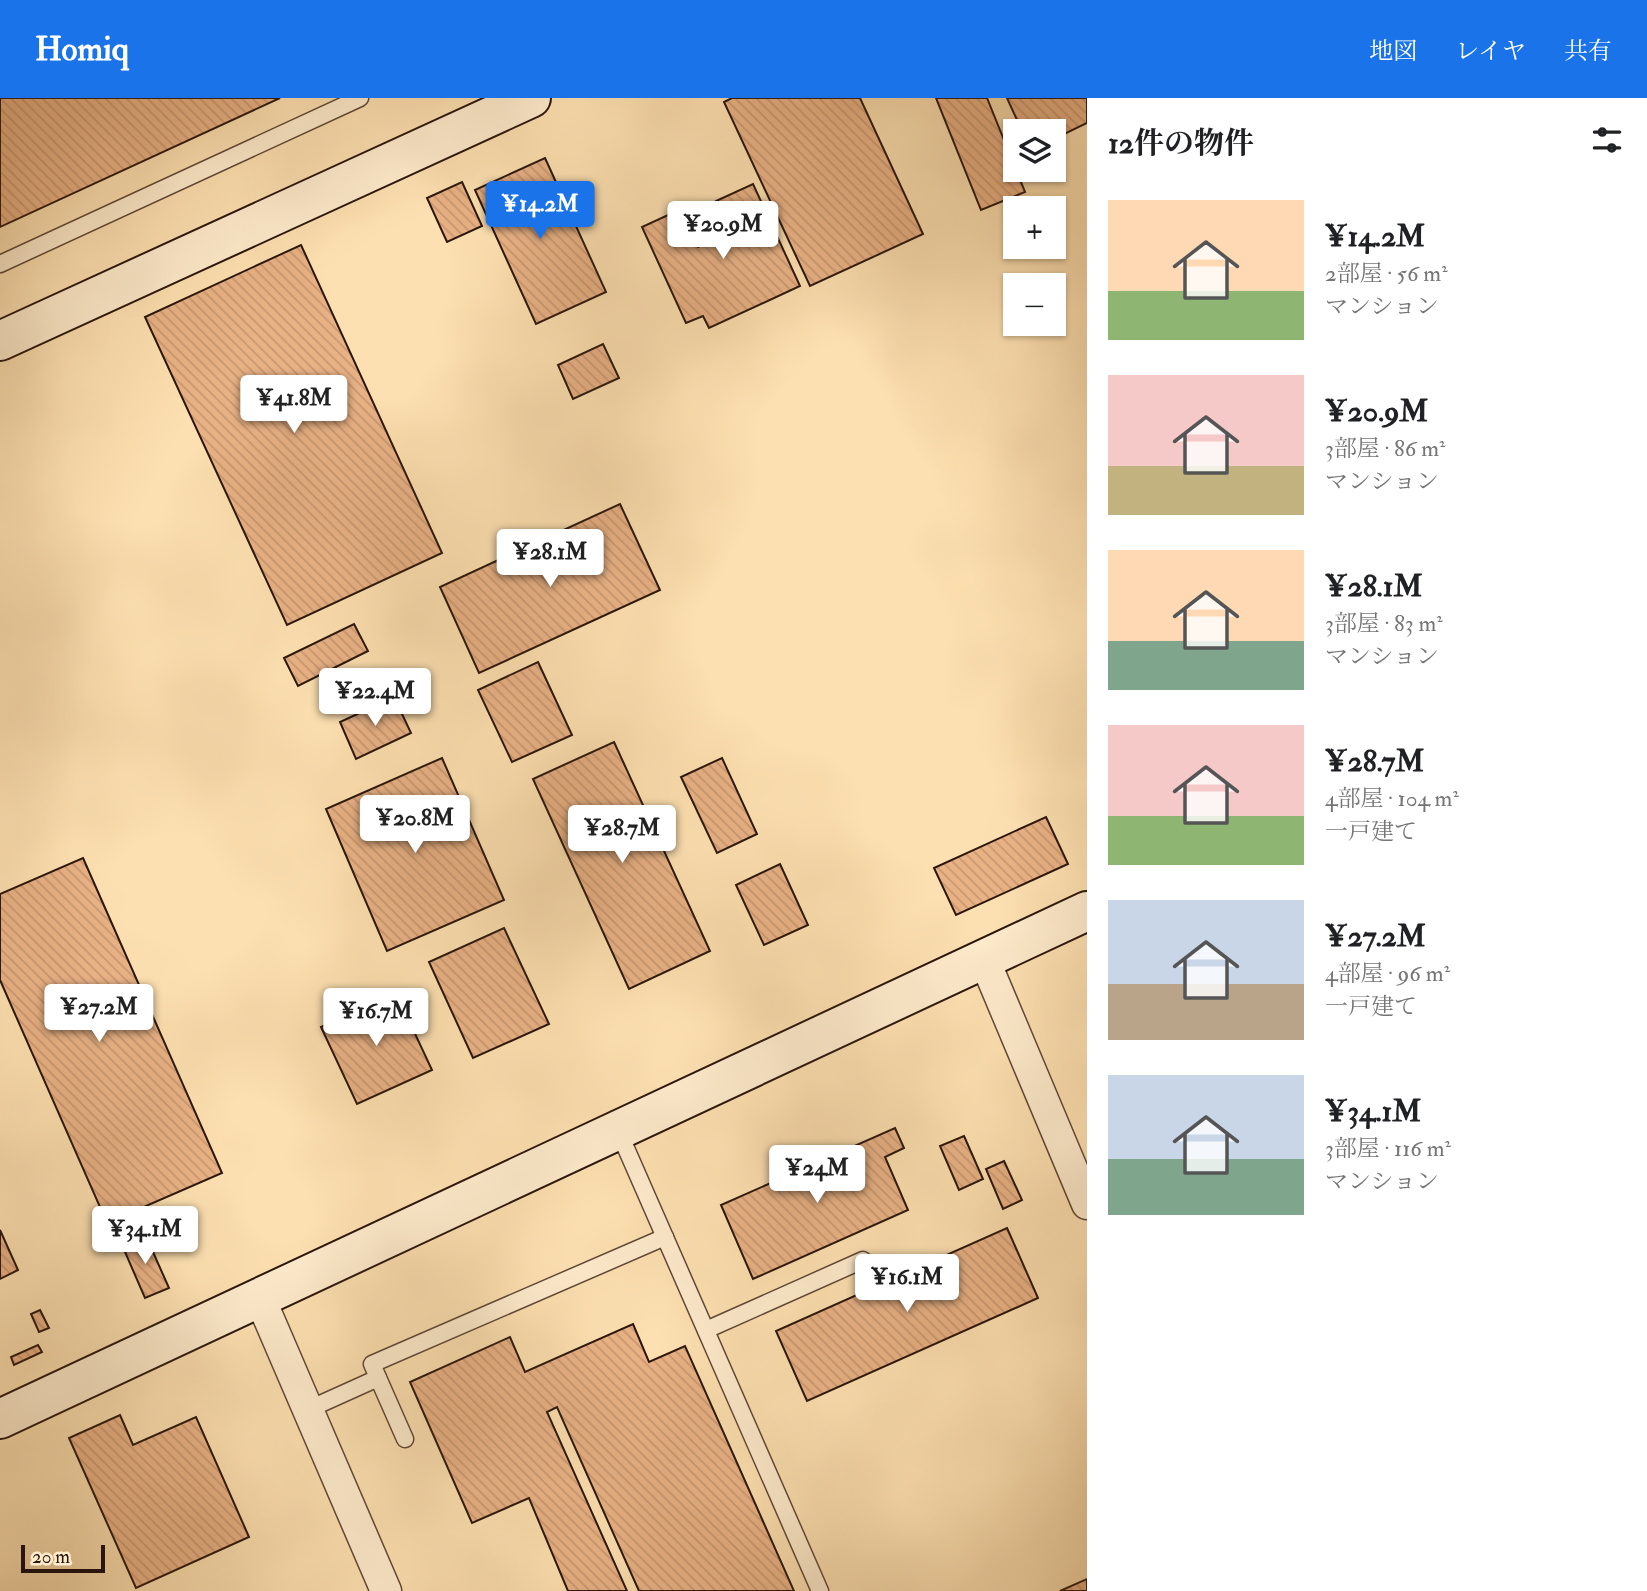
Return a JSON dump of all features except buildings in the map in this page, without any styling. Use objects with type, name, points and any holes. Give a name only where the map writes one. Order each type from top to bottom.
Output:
[{"type":"street","points":[[0,341],[531,98]]},
{"type":"street","points":[[0,1419],[1087,911]]},
{"type":"street","points":[[984,960],[1087,1205]]},
{"type":"street","points":[[259,1297],[386,1591]]},
{"type":"lane","points":[[0,264],[360,98]]},
{"type":"lane","points":[[618,1130],[820,1591]]},
{"type":"lane","points":[[405,1439],[372,1364],[665,1237]]},
{"type":"lane","points":[[706,1329],[863,1259]]},
{"type":"lane","points":[[307,1410],[378,1378]]}]
